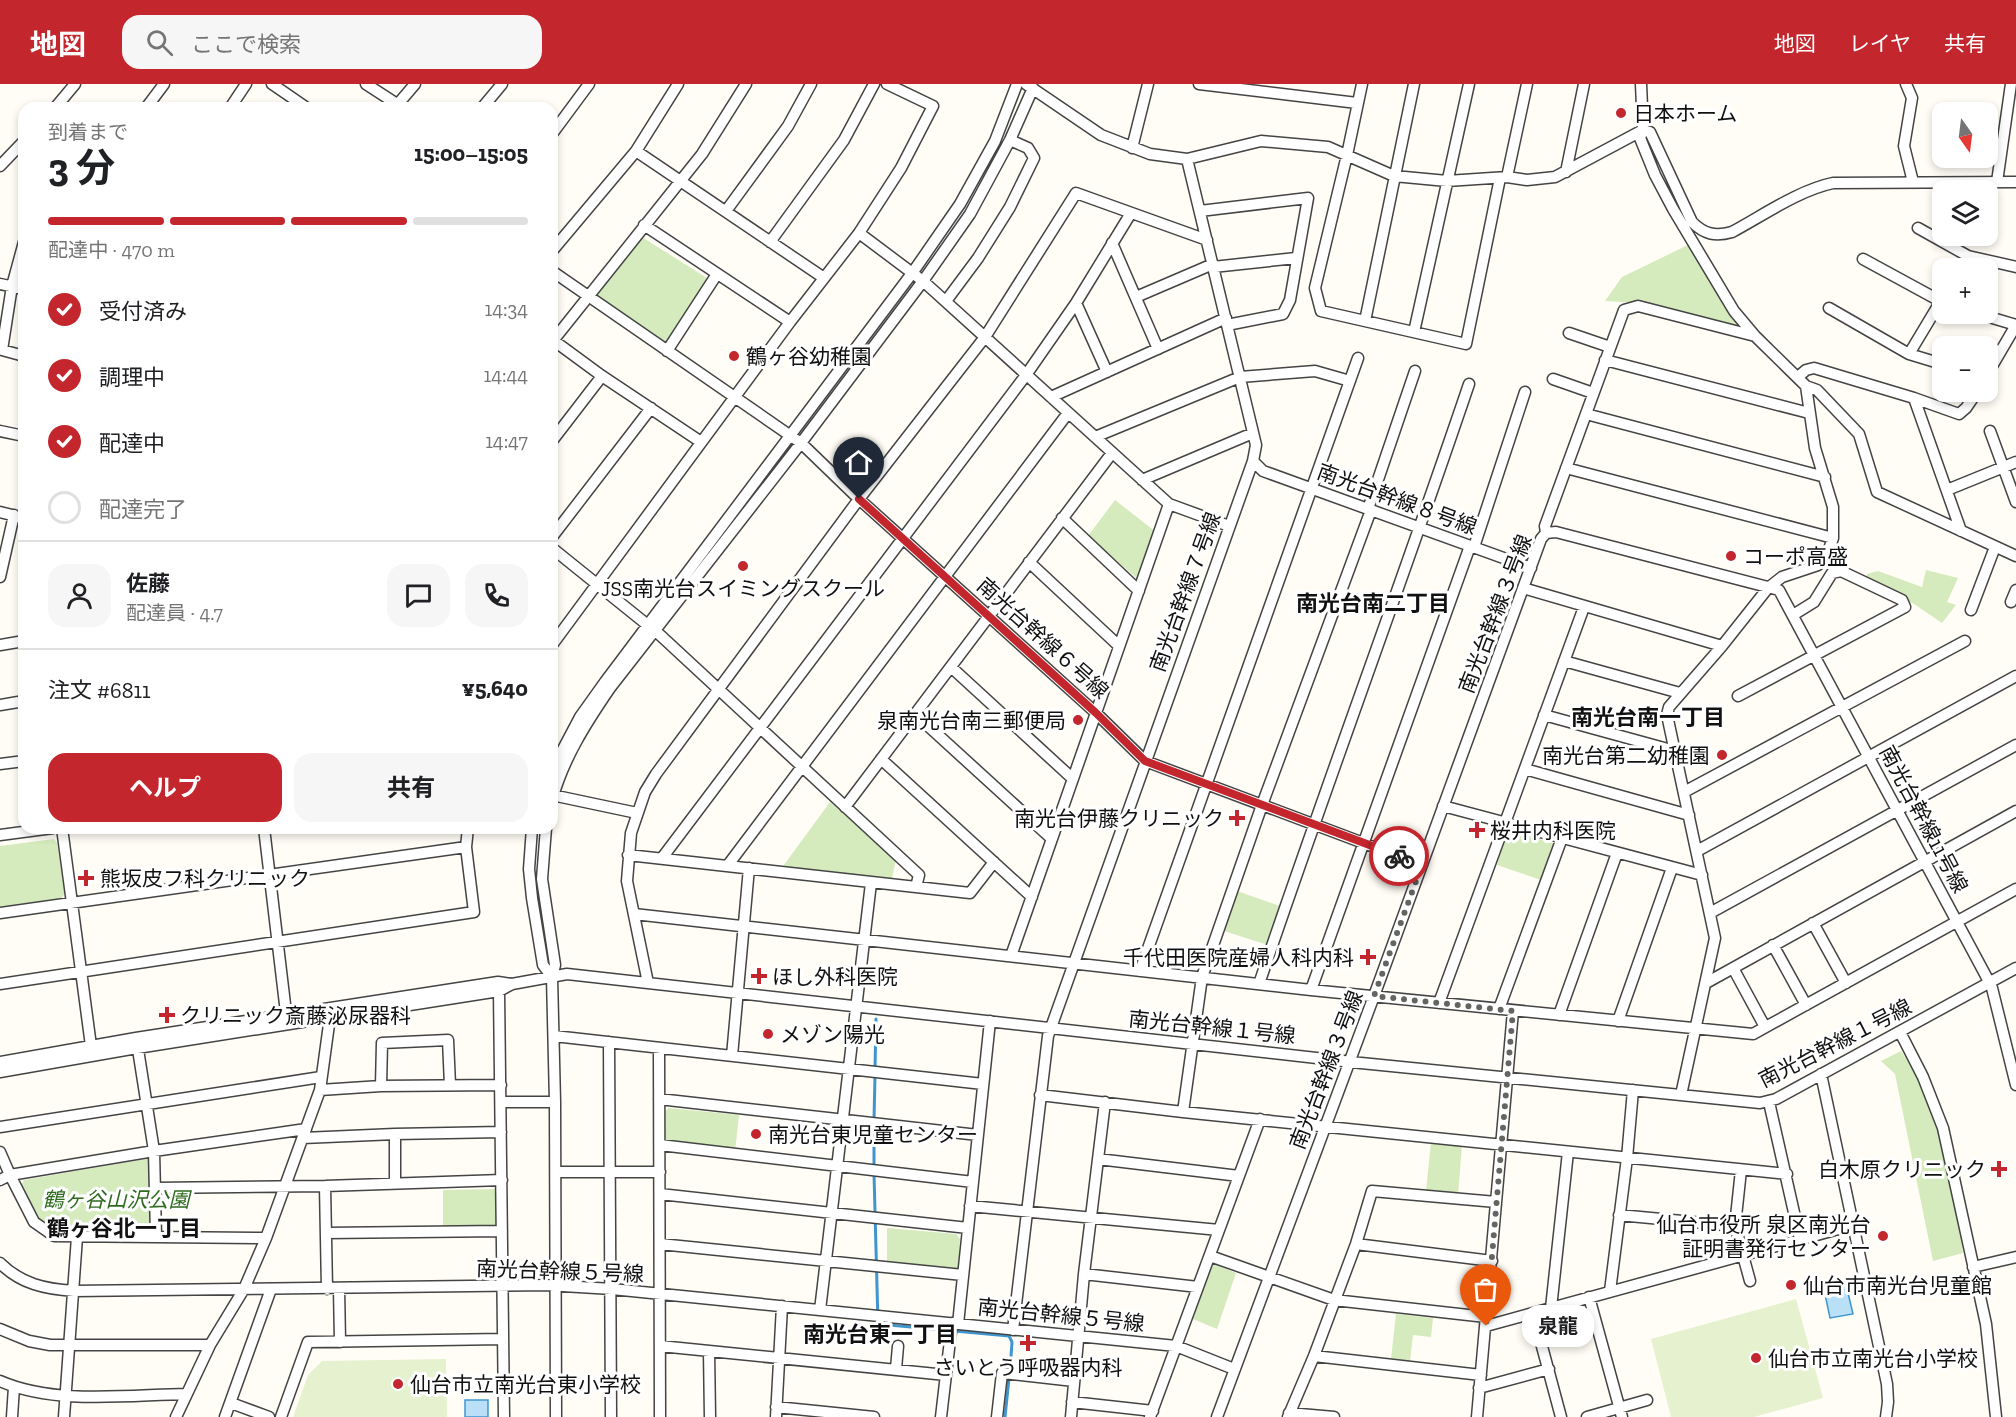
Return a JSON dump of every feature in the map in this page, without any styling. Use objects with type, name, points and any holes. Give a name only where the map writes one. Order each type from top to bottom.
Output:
[{"type":"street","points":[[61,102],[75,84]]},
{"type":"street","points":[[150,102],[164,84]]},
{"type":"street","points":[[234,102],[246,84]]},
{"type":"street","points":[[272,84],[298,102]]},
{"type":"street","points":[[366,84],[394,102]]},
{"type":"street","points":[[403,102],[415,84]]},
{"type":"street","points":[[487,102],[502,84]]},
{"type":"street","points":[[558,126],[589,84]]},
{"type":"street","points":[[558,244],[636,151],[678,84]]},
{"type":"street","points":[[558,334],[587,295],[702,154],[746,84]]},
{"type":"street","points":[[726,211],[788,126],[811,84]]},
{"type":"street","points":[[770,242],[844,140],[874,84]]},
{"type":"street","points":[[558,637],[858,233],[902,168],[933,106],[887,84]]},
{"type":"street","points":[[558,782],[586,722],[651,628],[790,435],[913,272],[960,204],[995,141],[1017,84]]},
{"type":"street","points":[[1132,148],[1148,84]]},
{"type":"street","points":[[1199,84],[1358,103]]},
{"type":"street","points":[[1362,84],[1315,288],[1321,311],[1466,344],[1503,178],[1527,84]]},
{"type":"street","points":[[1365,321],[1414,84]]},
{"type":"street","points":[[1414,332],[1469,84]]},
{"type":"street","points":[[1566,172],[1584,84]]},
{"type":"street","points":[[1641,84],[1643,130],[1640,138],[1655,175],[1673,209],[1734,311],[1755,336],[1802,382],[1817,390],[1859,434],[1877,492],[2016,556]]},
{"type":"street","points":[[1906,84],[1912,98],[1904,146],[1913,182]]},
{"type":"street","points":[[1997,180],[2011,84]]},
{"type":"street","points":[[558,759],[580,717],[801,443],[923,281],[970,214],[1010,140],[1030,86],[1101,135],[1150,154],[1187,159],[1261,141],[1328,147],[1394,176],[1447,181],[1503,178],[1527,180],[1555,177],[1643,130],[1650,132],[1692,222],[1709,234],[1721,235],[1732,232],[1822,185],[1932,182]]},
{"type":"street","points":[[946,301],[978,258],[1010,207],[1034,158],[1028,148],[1010,140]]},
{"type":"street","points":[[0,166],[18,147]]},
{"type":"street","points":[[636,151],[824,278]]},
{"type":"street","name":"南光台幹線７号線","points":[[1013,1330],[1040,1095],[1050,1029],[1257,446],[1187,159]]},
{"type":"street","points":[[1998,182],[2016,182]]},
{"type":"street","points":[[648,983],[627,881],[631,833],[645,792],[859,499],[985,337],[1076,193],[1207,240]]},
{"type":"street","points":[[1051,397],[1158,349],[1227,322],[1283,314],[1290,300],[1308,198],[1200,211]]},
{"type":"street","points":[[662,858],[1026,375],[1076,303],[1131,213]]},
{"type":"street","points":[[644,225],[790,322]]},
{"type":"street","points":[[1918,228],[1968,256],[2016,267]]},
{"type":"street","points":[[858,233],[913,272],[1169,504],[1229,526]]},
{"type":"street","points":[[1112,243],[1158,349]]},
{"type":"street","points":[[18,256],[6,285],[2,350],[18,354]]},
{"type":"street","points":[[1136,297],[1213,265],[1296,258]]},
{"type":"street","points":[[1863,260],[1932,296]]},
{"type":"street","points":[[667,351],[717,274]]},
{"type":"street","name":"南光台幹線６号線","points":[[558,275],[801,443],[859,499],[1096,713],[1145,761],[1422,865]]},
{"type":"street","points":[[1076,303],[1107,372]]},
{"type":"street","points":[[1546,534],[1545,526],[1624,310],[1638,306],[1755,336]]},
{"type":"street","points":[[1829,308],[1909,354],[1932,361]]},
{"type":"street","points":[[1909,354],[1932,317]]},
{"type":"street","points":[[1998,320],[2016,325],[1998,356]]},
{"type":"street","points":[[1569,333],[1610,347]]},
{"type":"street","points":[[558,345],[701,442]]},
{"type":"street","points":[[1140,971],[1358,358]]},
{"type":"street","points":[[1605,360],[1809,413]]},
{"type":"street","points":[[1681,1095],[1715,938],[1667,715],[1669,707],[1680,693],[1722,646],[1768,588],[1782,577],[1818,565],[1828,552],[1833,538],[1833,507],[1815,448],[1802,382],[1806,370],[1814,368],[1959,414],[1970,402]]},
{"type":"street","points":[[1095,437],[1240,377],[1315,371],[1350,381]]},
{"type":"street","points":[[1183,1112],[1202,977],[1370,510],[1414,371]]},
{"type":"street","points":[[558,433],[602,376]]},
{"type":"street","points":[[1553,379],[1593,393]]},
{"type":"street","points":[[1259,984],[1313,824],[1420,528],[1469,384]]},
{"type":"street","points":[[1311,990],[1526,392]]},
{"type":"street","points":[[1914,398],[1961,531]]},
{"type":"street","points":[[558,529],[651,408]]},
{"type":"street","points":[[728,866],[1068,413]]},
{"type":"street","points":[[1586,414],[1825,477]]},
{"type":"street","points":[[0,431],[18,435]]},
{"type":"street","points":[[1990,431],[2016,502]]},
{"type":"street","points":[[1142,480],[1253,433]]},
{"type":"street","points":[[845,807],[1112,453]]},
{"type":"street","name":"南光台幹線８号線","points":[[1253,461],[1263,471],[1531,568]]},
{"type":"street","points":[[1947,490],[2016,462]]},
{"type":"street","points":[[1566,468],[1833,538]]},
{"type":"street","points":[[1011,956],[1169,504]]},
{"type":"street","points":[[0,512],[18,517]]},
{"type":"street","points":[[1062,518],[1139,591]]},
{"type":"street","points":[[0,577],[18,520]]},
{"type":"street","name":"南光台幹線３号線","points":[[1217,1417],[1541,539],[1546,534],[1556,532],[1768,588]]},
{"type":"street","points":[[1971,610],[1995,548]]},
{"type":"street","points":[[558,553],[651,628],[919,875],[916,887]]},
{"type":"street","points":[[1029,562],[1119,646]]},
{"type":"street","points":[[1738,696],[1905,607],[1902,600],[1841,571],[1832,573],[1814,602],[1792,615]]},
{"type":"street","points":[[1523,588],[1722,646]]},
{"type":"street","name":"南光台幹線11号線","points":[[1768,588],[1779,590],[1989,983],[2016,1085]]},
{"type":"street","points":[[2012,602],[2016,590]]},
{"type":"street","points":[[1438,1003],[1584,607]]},
{"type":"street","points":[[1684,792],[1965,641]]},
{"type":"street","points":[[0,645],[18,642]]},
{"type":"street","points":[[1564,661],[1680,693]]},
{"type":"street","points":[[951,667],[1073,779]]},
{"type":"street","points":[[1696,851],[2015,680]]},
{"type":"street","points":[[0,705],[18,702]]},
{"type":"street","points":[[915,714],[1052,839]]},
{"type":"street","points":[[1544,715],[1675,751]]},
{"type":"street","points":[[1710,913],[2016,746]]},
{"type":"street","points":[[881,759],[1032,897]]},
{"type":"street","points":[[0,764],[18,762]]},
{"type":"street","points":[[1525,769],[1689,814]]},
{"type":"street","points":[[558,798],[637,813]]},
{"type":"street","points":[[1443,806],[1702,875]]},
{"type":"street","points":[[1706,982],[2016,811]]},
{"type":"street","points":[[0,835],[18,833]]},
{"type":"street","points":[[63,834],[91,1046]]},
{"type":"street","points":[[265,834],[287,1019]]},
{"type":"street","points":[[0,984],[474,912],[466,847],[467,834]]},
{"type":"street","points":[[532,834],[529,869],[532,898],[543,965],[552,977]]},
{"type":"street","points":[[546,834],[542,879],[555,965],[552,977],[556,1172],[556,1417]]},
{"type":"street","points":[[1499,1009],[1562,838]]},
{"type":"street","points":[[0,913],[466,847]]},
{"type":"street","points":[[1559,1015],[1617,853]]},
{"type":"street","points":[[628,855],[970,893],[994,862]]},
{"type":"street","points":[[732,1056],[749,868]]},
{"type":"street","points":[[1618,1021],[1672,868]]},
{"type":"street","points":[[820,1310],[871,883]]},
{"type":"street","points":[[634,914],[1311,990],[1754,1034],[2016,890]]},
{"type":"street","points":[[1813,923],[1845,983]]},
{"type":"street","points":[[1773,945],[1806,1005]]},
{"type":"street","points":[[1733,968],[1765,1027]]},
{"type":"street","name":"南光台幹線１号線","points":[[512,984],[567,974],[1349,1062],[1760,1103],[1769,1102],[2016,968]]},
{"type":"street","points":[[0,1072],[137,1043],[498,982],[512,984]]},
{"type":"street","points":[[287,1019],[330,1017],[499,991],[512,984]]},
{"type":"street","points":[[499,991],[504,1417]]},
{"type":"street","points":[[1477,1417],[1513,1011]]},
{"type":"street","points":[[176,1417],[210,1345],[244,1289],[266,1238],[320,1090],[330,1017]]},
{"type":"street","points":[[941,1417],[963,1275],[990,1021]]},
{"type":"street","points":[[1900,1032],[1923,1077],[1943,1128],[1986,1324],[1996,1417]]},
{"type":"street","points":[[554,1036],[983,1084]]},
{"type":"street","points":[[381,1086],[382,1042],[448,1040],[450,1085]]},
{"type":"street","points":[[609,1042],[611,1417]]},
{"type":"street","points":[[0,1062],[91,1046],[137,1043]]},
{"type":"street","points":[[137,1043],[154,1151],[156,1236]]},
{"type":"street","points":[[659,1048],[660,1417]]},
{"type":"street","points":[[1821,1074],[1887,1384],[1886,1417]]},
{"type":"street","points":[[0,1127],[147,1102],[321,1077]]},
{"type":"street","points":[[320,1090],[381,1086],[501,1084]]},
{"type":"street","points":[[1610,1292],[1633,1090]]},
{"type":"street","points":[[1040,1095],[1183,1112],[1787,1174]]},
{"type":"street","points":[[659,1099],[978,1135]]},
{"type":"street","points":[[501,1102],[555,1102]]},
{"type":"street","points":[[1071,1417],[1084,1274],[1105,1102]]},
{"type":"street","points":[[1769,1102],[1800,1239]]},
{"type":"street","points":[[1072,1402],[1152,1414],[1260,1119]]},
{"type":"street","points":[[5,1178],[154,1151],[304,1133],[501,1132]]},
{"type":"street","points":[[395,1134],[395,1183]]},
{"type":"street","points":[[660,1145],[973,1182]]},
{"type":"street","points":[[0,1152],[5,1178],[34,1222],[54,1236],[266,1238]]},
{"type":"street","points":[[1551,1308],[1568,1152]]},
{"type":"street","points":[[1098,1159],[1239,1176]]},
{"type":"street","points":[[1741,1170],[1735,1226],[1750,1281]]},
{"type":"street","points":[[556,1172],[660,1172]]},
{"type":"street","points":[[155,1188],[285,1187],[502,1180]]},
{"type":"street","points":[[325,1186],[327,1288]]},
{"type":"street","points":[[1334,1417],[1288,1415],[1314,1356],[1356,1244],[1372,1191],[1496,1202]]},
{"type":"street","points":[[660,1194],[968,1228]]},
{"type":"street","points":[[970,1206],[1219,1230]]},
{"type":"street","points":[[1619,1215],[1735,1226]]},
{"type":"street","points":[[1210,1256],[1334,1300],[1486,1321],[1533,1313],[1853,1225]]},
{"type":"street","points":[[326,1233],[502,1231]]},
{"type":"street","points":[[64,1417],[78,1237]]},
{"type":"street","points":[[660,1244],[963,1275]]},
{"type":"street","points":[[1356,1244],[1492,1261]]},
{"type":"street","points":[[1973,1268],[2016,1257]]},
{"type":"street","name":"南光台幹線５号線","points":[[0,1263],[25,1282],[53,1290],[74,1291],[556,1286],[612,1289],[877,1316],[953,1328],[1013,1330],[1176,1346],[1234,1369]]},
{"type":"street","points":[[1084,1274],[1198,1287]]},
{"type":"street","points":[[339,1288],[340,1342]]},
{"type":"street","points":[[225,1417],[271,1289]]},
{"type":"street","points":[[1589,1297],[1621,1412]]},
{"type":"street","points":[[782,1306],[776,1412],[874,1417]]},
{"type":"street","points":[[1533,1313],[1561,1417]]},
{"type":"street","points":[[0,1329],[29,1341],[70,1347],[210,1345]]},
{"type":"street","points":[[281,1417],[308,1342],[503,1339]]},
{"type":"street","points":[[660,1346],[946,1375]]},
{"type":"street","points":[[896,1369],[898,1346]]},
{"type":"street","points":[[709,1351],[710,1417]]},
{"type":"street","points":[[1314,1356],[1481,1374]]},
{"type":"street","points":[[1479,1389],[1549,1369]]},
{"type":"street","points":[[997,1417],[1002,1373],[1074,1380]]},
{"type":"street","points":[[0,1381],[14,1387],[66,1396],[186,1394]]},
{"type":"street","points":[[12,1417],[14,1387]]},
{"type":"street","points":[[1587,1417],[1621,1412],[1647,1400]]},
{"type":"street","points":[[231,1403],[269,1417]]},
{"type":"green space","points":[[642,237],[710,280],[665,346],[595,296]]},
{"type":"green space","points":[[1688,245],[1738,327],[1639,303],[1605,301],[1622,277]]},
{"type":"green space","points":[[1115,500],[1156,532],[1140,581],[1088,536]]},
{"type":"green space","points":[[1926,570],[1958,578],[1947,602],[1956,605],[1942,623],[1914,604],[1865,580],[1867,574],[1878,571],[1922,587]]},
{"type":"green space","points":[[830,802],[896,860],[891,882],[781,869]]},
{"type":"green space","points":[[1514,832],[1553,843],[1556,848],[1544,881],[1497,865],[1505,836]]},
{"type":"green space","points":[[54,839],[57,843],[65,893],[61,899],[0,908],[0,846]]},
{"type":"green space","points":[[1237,891],[1283,907],[1271,946],[1224,931]]},
{"type":"green space","points":[[1901,1051],[1926,1097],[1944,1148],[1960,1227],[1963,1253],[1933,1261],[1895,1074],[1881,1061]]},
{"type":"green space","points":[[669,1108],[739,1115],[735,1152],[670,1144],[664,1139],[664,1112]]},
{"type":"green space","points":[[1431,1142],[1462,1145],[1458,1195],[1426,1191]]},
{"type":"green space","name":"鶴ヶ谷山沢公園","points":[[151,1158],[151,1227],[146,1233],[58,1233],[44,1225],[30,1207],[21,1186],[24,1180]]},
{"type":"green space","points":[[497,1189],[497,1226],[443,1227],[443,1190]]},
{"type":"green space","points":[[887,1228],[956,1234],[960,1239],[958,1271],[887,1264]]},
{"type":"green space","points":[[1215,1264],[1236,1273],[1217,1329],[1193,1319],[1210,1269]]},
{"type":"green space","points":[[1796,1299],[1823,1398],[1754,1417],[1671,1417],[1651,1339]]},
{"type":"green space","points":[[1396,1314],[1433,1318],[1431,1337],[1413,1335],[1410,1361],[1391,1359]]},
{"type":"green space","points":[[446,1359],[447,1417],[293,1417],[308,1375],[322,1361]]},
{"type":"water","points":[[1845,1280],[1853,1314],[1830,1318],[1823,1285]]},
{"type":"water","points":[[465,1400],[488,1400],[488,1417],[465,1417]]},
{"type":"waterway","points":[[875,1069],[876,1019]]},
{"type":"waterway","points":[[874,1120],[875,1075]]},
{"type":"waterway","points":[[874,1126],[874,1168]]},
{"type":"waterway","points":[[874,1174],[878,1324],[1009,1336],[1012,1342],[1010,1371]]},
{"type":"waterway","points":[[1005,1417],[1009,1378]]},
{"type":"way so far","points":[[1399,856],[1422,865],[1374,996],[1513,1011],[1486,1326]]},
{"type":"place","name":"日本ホーム","points":[[1621,113]]},
{"type":"place","name":"鶴ヶ谷幼稚園","points":[[734,356]]},
{"type":"place","name":"コーポ高盛","points":[[1731,556]]},
{"type":"place","name":"JSS南光台スイミングスクール","points":[[743,566]]},
{"type":"place","name":"泉南光台南三郵便局","points":[[1078,720]]},
{"type":"place","name":"南光台第二幼稚園","points":[[1722,755]]},
{"type":"place","name":"南光台伊藤クリニック","points":[[1237,818]]},
{"type":"place","name":"桜井内科医院","points":[[1477,830]]},
{"type":"place","name":"熊坂皮フ科クリニック","points":[[86,878]]},
{"type":"place","name":"千代田医院産婦人科内科","points":[[1368,957]]},
{"type":"place","name":"ほし外科医院","points":[[759,976]]},
{"type":"place","name":"クリニック斎藤泌尿器科","points":[[167,1015]]},
{"type":"place","name":"メゾン陽光","points":[[768,1034]]},
{"type":"place","name":"南光台東児童センター","points":[[756,1134]]},
{"type":"place","name":"白木原クリニック","points":[[1999,1169]]},
{"type":"place","name":"仙台市役所 泉区南光台 証明書発行センター","points":[[1883,1236]]},
{"type":"place","name":"仙台市南光台児童館","points":[[1791,1285]]},
{"type":"place","name":"泉龍","points":[[1486,1326]]},
{"type":"place","name":"さいとう呼吸器内科","points":[[1028,1343]]},
{"type":"place","name":"仙台市立南光台小学校","points":[[1756,1358]]},
{"type":"place","name":"仙台市立南光台東小学校","points":[[398,1384]]},
{"type":"district","name":"南光台南二丁目","points":[[1373,603]]},
{"type":"district","name":"南光台南一丁目","points":[[1648,717]]},
{"type":"district","name":"鶴ヶ谷北一丁目","points":[[124,1228]]},
{"type":"district","name":"南光台東一丁目","points":[[880,1334]]},
{"type":"route","points":[[859,499],[1096,713],[1145,761],[1399,856]]}]
